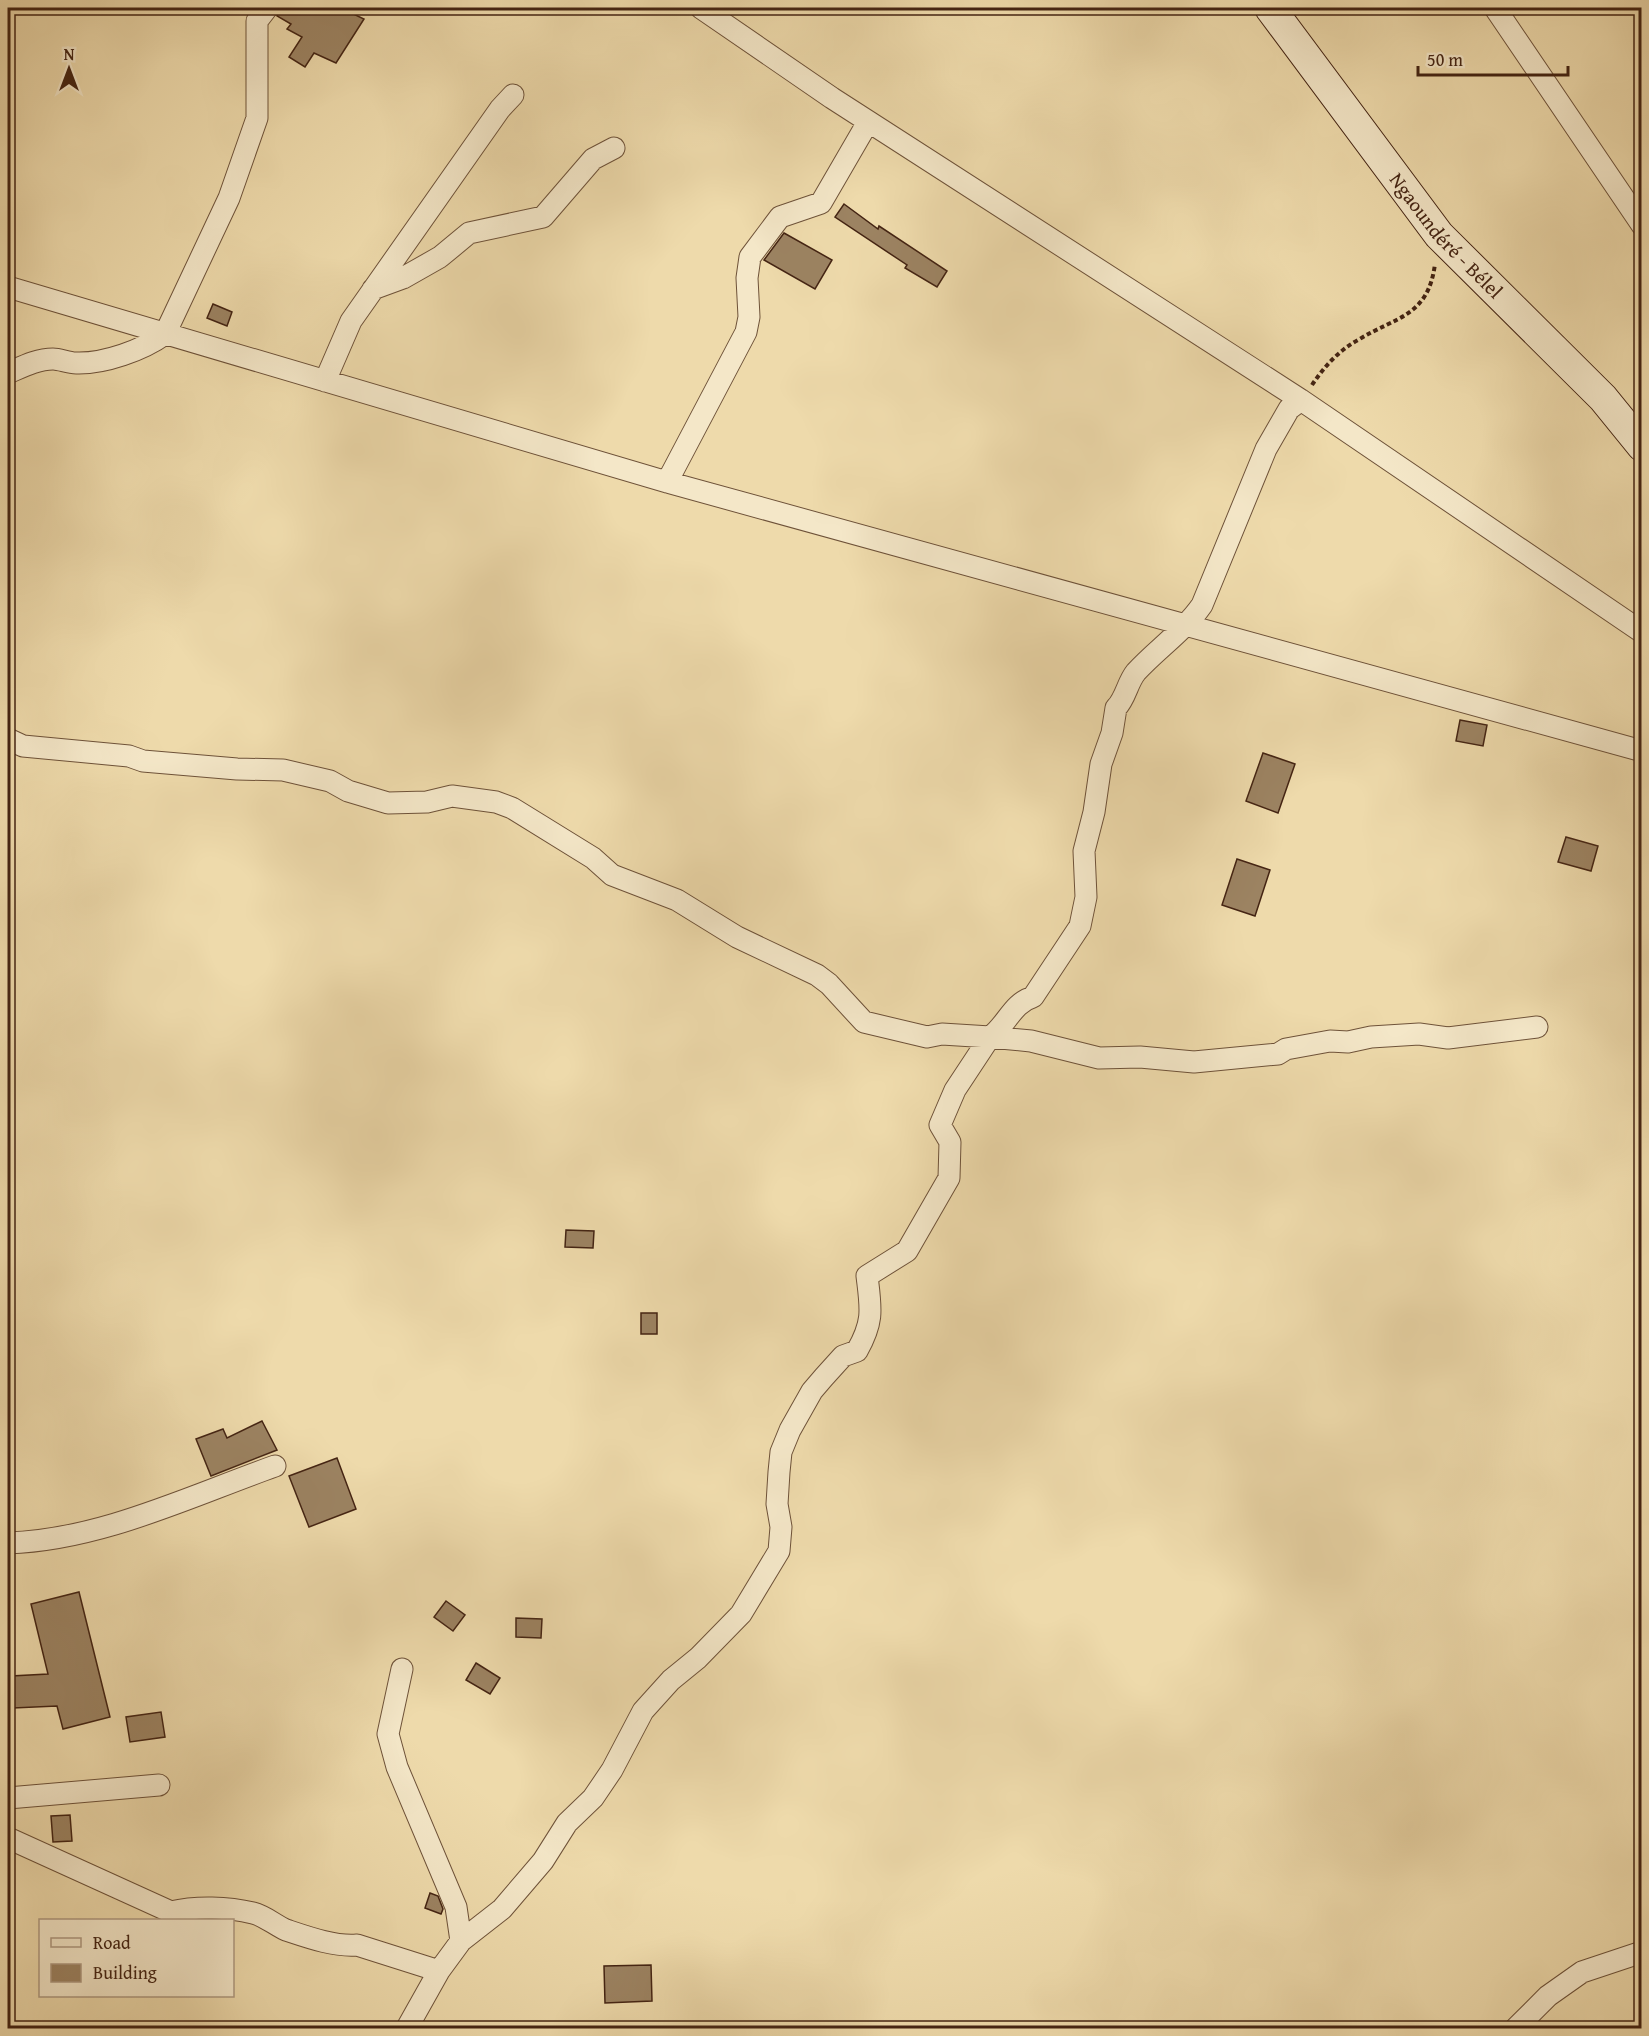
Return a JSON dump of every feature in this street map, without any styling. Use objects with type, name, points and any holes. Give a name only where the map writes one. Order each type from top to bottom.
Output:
[{"type":"main road","name":"Ngaoundéré - Bélel","points":[[1270,8],[1439,234],[1603,398],[1641,446]]},
{"type":"street","points":[[8,373],[37,362],[54,359],[76,363],[101,359],[152,343],[165,334],[229,198],[257,118],[257,21],[267,8]]},
{"type":"street","points":[[701,8],[868,122],[1301,400],[1641,632]]},
{"type":"street","points":[[1496,8],[1641,225]]},
{"type":"street","points":[[325,381],[351,321],[372,289],[500,109],[513,95]]},
{"type":"street","points":[[667,482],[746,332],[749,317],[747,278],[750,257],[780,217],[821,203],[868,122]]},
{"type":"street","points":[[372,289],[403,278],[440,257],[469,233],[543,217],[593,159],[614,148]]},
{"type":"street","points":[[8,286],[667,482],[1641,751]]},
{"type":"street","points":[[407,2028],[439,1971],[461,1941],[502,1909],[523,1887],[543,1861],[557,1836],[594,1798],[612,1770],[643,1711],[671,1680],[698,1658],[741,1614],[779,1551],[781,1527],[777,1504],[781,1452],[812,1391],[843,1356],[857,1351],[870,1329],[871,1302],[867,1276],[907,1251],[938,1193],[949,1178],[950,1142],[940,1125],[955,1090],[990,1037],[1004,1024],[1021,1001],[1033,997],[1080,926],[1086,897],[1084,850],[1094,812],[1101,764],[1112,733],[1116,708],[1122,702],[1135,674],[1186,625],[1209,591],[1266,448],[1289,409],[1301,400]]},
{"type":"street","points":[[8,739],[23,746],[129,756],[143,761],[237,769],[283,770],[330,781],[348,791],[388,803],[427,802],[452,796],[496,802],[512,808],[538,826],[586,853],[612,875],[677,900],[737,938],[818,975],[864,1022],[927,1037],[968,1034],[1032,1041],[1099,1058],[1121,1056],[1194,1062],[1278,1054],[1286,1049],[1330,1041],[1348,1042],[1371,1037],[1419,1034],[1448,1038],[1537,1027]]},
{"type":"street","points":[[8,1543],[42,1542],[101,1529],[274,1466]]},
{"type":"street","points":[[402,1669],[388,1734],[397,1767],[456,1907],[461,1941]]},
{"type":"street","points":[[8,1798],[159,1785]]},
{"type":"street","points":[[8,1838],[171,1912],[184,1909],[210,1909],[255,1914],[285,1929],[345,1946],[357,1945],[439,1971]]},
{"type":"street","points":[[1516,2028],[1548,1996],[1582,1972],[1641,1952]]},
{"type":"path","points":[[1301,400],[1328,362],[1356,340],[1402,319],[1427,296],[1431,287],[1439,234]]},
{"type":"building","points":[[279,8],[341,8],[364,19],[336,63],[314,53],[305,67],[289,57],[302,37],[287,29],[291,24],[277,16]]},
{"type":"building","points":[[844,204],[878,229],[879,226],[947,271],[937,287],[905,268],[907,265],[835,217]]},
{"type":"building","points":[[784,233],[832,260],[815,289],[764,260]]},
{"type":"building","points":[[213,304],[232,312],[227,326],[207,318]]},
{"type":"building","points":[[1460,720],[1487,725],[1483,746],[1456,741]]},
{"type":"building","points":[[1263,753],[1295,764],[1278,813],[1246,801]]},
{"type":"building","points":[[1566,837],[1598,846],[1591,871],[1558,862]]},
{"type":"building","points":[[1237,859],[1270,870],[1255,916],[1222,905]]},
{"type":"building","points":[[566,1230],[594,1231],[593,1248],[565,1247]]},
{"type":"building","points":[[641,1313],[657,1313],[657,1334],[641,1334]]},
{"type":"building","points":[[262,1421],[277,1450],[211,1476],[196,1439],[223,1429],[227,1438]]},
{"type":"building","points":[[337,1458],[356,1509],[309,1527],[289,1476]]},
{"type":"building","points":[[79,1592],[110,1717],[63,1729],[57,1706],[13,1708],[11,1676],[48,1674],[31,1604]]},
{"type":"building","points":[[446,1601],[465,1615],[453,1631],[434,1617]]},
{"type":"building","points":[[516,1618],[542,1619],[541,1638],[516,1637]]},
{"type":"building","points":[[476,1663],[500,1678],[490,1694],[466,1680]]},
{"type":"building","points":[[161,1712],[165,1737],[130,1742],[126,1717]]},
{"type":"building","points":[[70,1815],[72,1841],[53,1842],[51,1816]]},
{"type":"building","points":[[430,1893],[438,1896],[443,1909],[441,1914],[425,1908]]},
{"type":"building","points":[[651,1965],[652,2001],[605,2003],[604,1966]]}]
